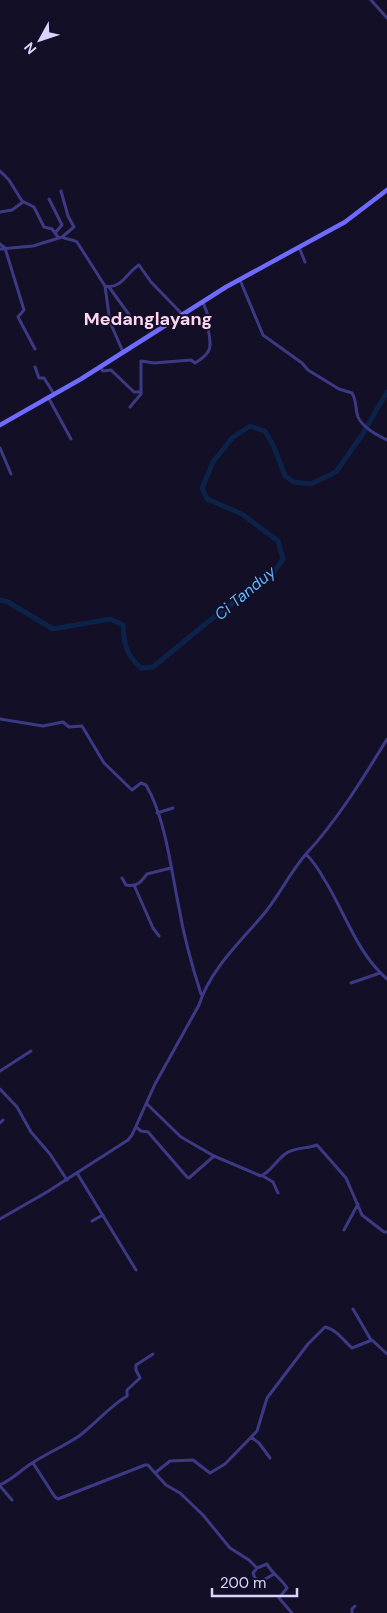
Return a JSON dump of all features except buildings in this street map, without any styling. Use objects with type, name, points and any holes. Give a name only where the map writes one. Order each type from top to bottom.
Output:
[{"type":"main road","points":[[0,425],[100,367],[240,280],[345,222],[387,190]]},
{"type":"street","points":[[371,0],[387,18]]},
{"type":"street","points":[[0,171],[9,180],[23,202],[34,207],[44,227],[51,229],[60,237],[74,240],[78,244],[107,287],[121,302],[130,316]]},
{"type":"street","points":[[0,249],[33,246],[60,237],[74,227],[68,215],[61,191]]},
{"type":"street","points":[[49,199],[62,225],[55,233]]},
{"type":"street","points":[[0,212],[12,210],[23,202]]},
{"type":"street","points":[[0,244],[5,248],[24,310],[18,317],[35,349]]},
{"type":"street","points":[[299,247],[305,262]]},
{"type":"street","points":[[107,287],[117,285],[138,265],[151,282],[183,314]]},
{"type":"street","points":[[240,280],[263,335],[299,360],[308,370],[339,389],[352,393],[356,400],[359,419],[373,433],[387,440]]},
{"type":"street","points":[[107,287],[110,322],[123,352]]},
{"type":"street","points":[[130,407],[140,398],[142,392],[141,362],[154,363],[191,360],[195,363],[208,353],[211,339],[207,323],[208,318],[203,302]]},
{"type":"street","points":[[35,367],[38,378],[44,378],[54,394]]},
{"type":"street","points":[[100,367],[103,371],[111,370],[134,392],[142,392]]},
{"type":"street","points":[[48,397],[71,439]]},
{"type":"street","points":[[0,448],[12,474]]},
{"type":"street","points":[[0,719],[43,726],[63,722],[69,728],[82,726],[104,763],[132,790],[141,783],[146,786],[151,794],[157,813],[201,994]]},
{"type":"street","points":[[0,1219],[77,1174],[128,1140],[136,1127],[155,1084],[199,1004],[201,994],[227,956],[268,909],[306,854],[336,816],[373,763],[387,739]]},
{"type":"street","points":[[157,813],[173,808]]},
{"type":"street","points":[[306,854],[329,886],[358,944],[380,973],[387,979]]},
{"type":"street","points":[[122,878],[126,885],[134,885],[142,882],[147,874],[171,868]]},
{"type":"street","points":[[134,885],[153,928],[159,936]]},
{"type":"street","points":[[351,983],[380,973]]},
{"type":"street","points":[[0,1070],[32,1051]]},
{"type":"street","points":[[0,1089],[17,1107],[30,1130],[50,1154],[67,1180]]},
{"type":"street","points":[[146,1104],[181,1137],[214,1156],[273,1182],[278,1193]]},
{"type":"street","points":[[136,1127],[141,1131],[148,1132],[187,1178],[214,1156]]},
{"type":"street","points":[[262,1176],[286,1153],[316,1145],[342,1172],[362,1215],[384,1232],[387,1232]]},
{"type":"street","points":[[77,1174],[136,1270]]},
{"type":"street","points":[[344,1230],[358,1204]]},
{"type":"street","points":[[92,1221],[103,1214]]},
{"type":"street","points":[[353,1309],[371,1340],[387,1354]]},
{"type":"street","points":[[155,1473],[170,1461],[193,1460],[210,1473],[225,1464],[258,1429],[267,1398],[308,1344],[325,1328],[328,1327],[336,1332],[352,1348],[359,1347],[371,1340]]},
{"type":"street","points":[[12,1500],[0,1486],[33,1463],[81,1435],[114,1404],[127,1396],[126,1391],[140,1378],[136,1365],[153,1354]]},
{"type":"street","points":[[251,1437],[259,1443],[270,1458]]},
{"type":"street","points":[[33,1463],[58,1499],[145,1464],[148,1465],[166,1485],[180,1493],[203,1515],[230,1548],[249,1560],[257,1568]]},
{"type":"street","points":[[274,1574],[260,1582],[254,1578],[253,1573],[257,1568],[267,1564],[274,1574],[286,1585],[287,1588],[279,1598],[292,1613]]},
{"type":"street","points":[[352,1613],[354,1606]]},
{"type":"waterway","name":"Ci Tanduy","points":[[0,600],[8,602],[53,629],[110,619],[123,625],[127,649],[136,663],[141,668],[153,667],[209,621],[273,573],[283,559],[278,541],[242,514],[207,499],[202,488],[213,462],[233,437],[250,426],[265,431],[274,447],[285,476],[294,482],[311,484],[336,472],[362,435],[387,392]]},
{"type":"district","name":"Medanglayang","points":[[148,319]]}]
